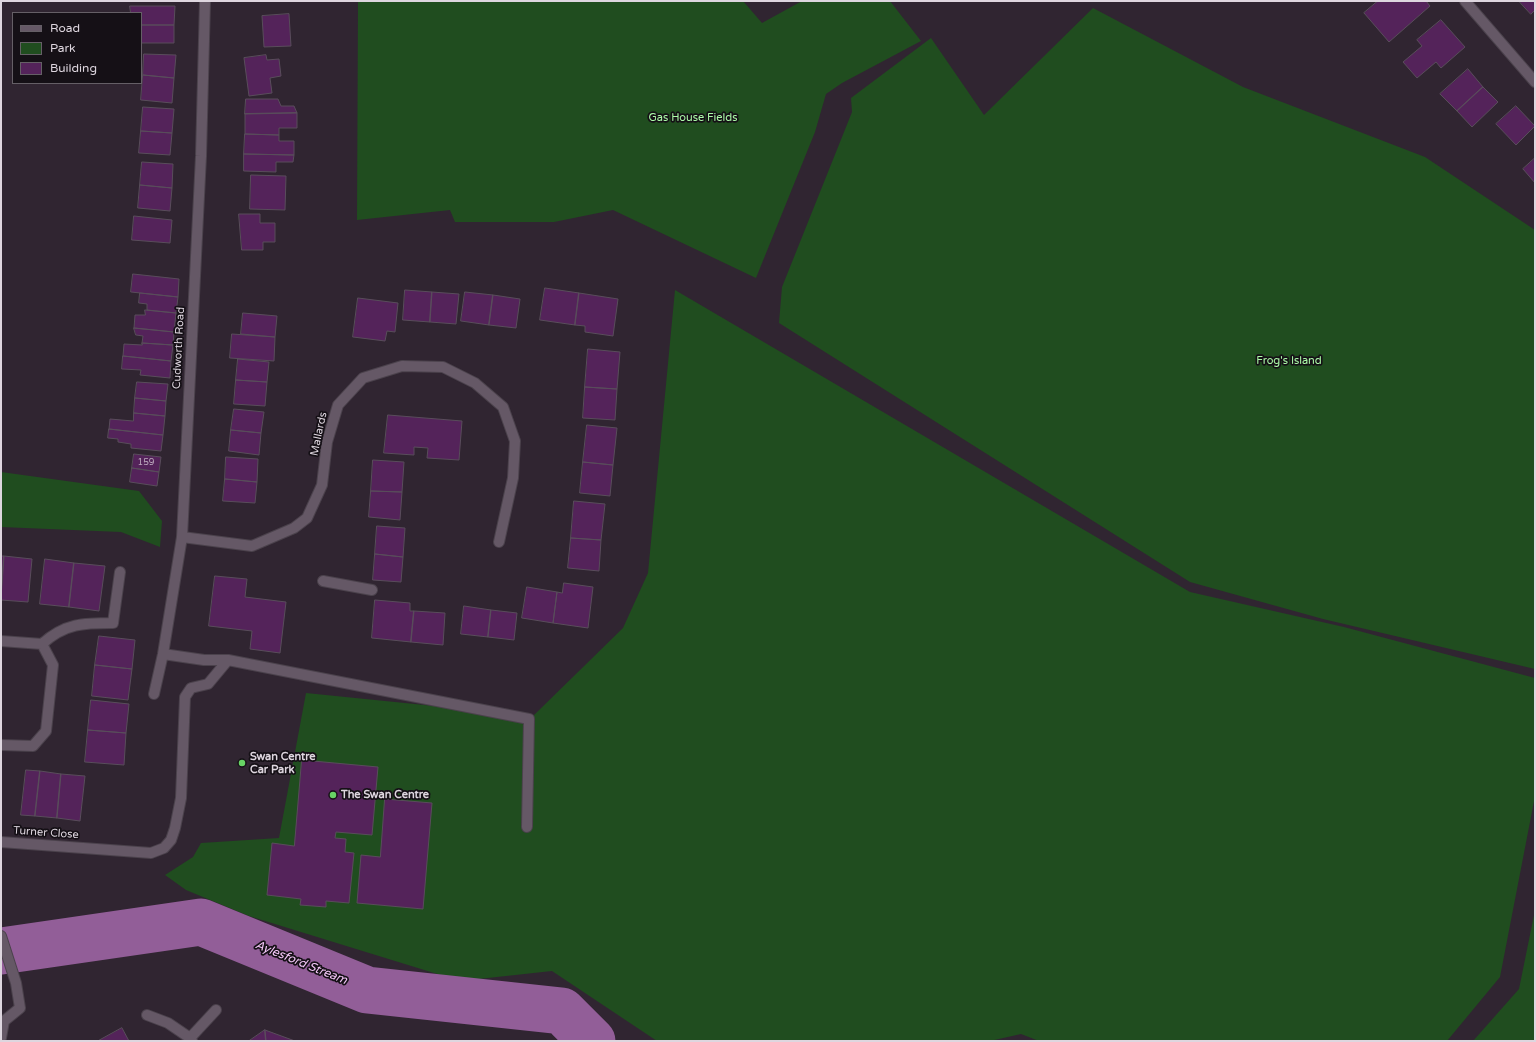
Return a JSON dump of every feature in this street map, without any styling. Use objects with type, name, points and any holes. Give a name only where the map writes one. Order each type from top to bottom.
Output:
[{"type":"street","name":"Cudworth Road","points":[[154,694],[163,654],[182,537],[201,156],[205,1]]},
{"type":"street","points":[[1465,1],[1535,82]]},
{"type":"street","name":"Mallards","points":[[182,537],[252,546],[294,528],[307,518],[322,485],[328,442],[338,405],[363,378],[402,366],[443,367],[475,383],[503,407],[515,441],[513,478],[498,542]]},
{"type":"street","points":[[1,641],[42,644],[54,633],[82,623],[113,623],[120,572]]},
{"type":"street","points":[[323,581],[372,590]]},
{"type":"street","points":[[1,746],[33,746],[46,731],[53,665],[42,644]]},
{"type":"street","points":[[163,654],[204,660],[228,660],[529,719],[527,827]]},
{"type":"street","name":"Turner Close","points":[[1,842],[151,853],[164,848],[171,840],[181,798],[185,697],[191,688],[208,684],[228,660]]},
{"type":"street","points":[[1,936],[16,983],[20,1008],[4,1021],[1,1038]]},
{"type":"street","points":[[147,1015],[168,1023],[191,1040],[216,1010]]},
{"type":"green space","name":"Gas House Fields","points":[[358,1],[743,1],[762,23],[802,1],[890,1],[921,41],[842,83],[826,94],[815,132],[756,278],[613,210],[554,222],[455,222],[450,210],[357,220]]},
{"type":"green space","name":"Frog's Island","points":[[1093,8],[1243,87],[1425,157],[1535,230],[1535,669],[1323,619],[1190,582],[779,323],[782,287],[852,112],[851,98],[931,38],[984,115]]},
{"type":"green space","name":"The Swan Centre","points":[[675,290],[1190,592],[1344,627],[1535,678],[1535,796],[1500,977],[1447,1041],[1039,1041],[1021,1034],[990,1041],[657,1041],[552,971],[460,981],[249,916],[186,890],[165,875],[193,857],[201,843],[279,838],[306,693],[533,716],[623,628],[648,573]]},
{"type":"green space","points":[[1,472],[139,491],[162,521],[160,547],[121,532],[1,527]]},
{"type":"green space","points":[[1535,910],[1535,1041],[1473,1041],[1519,989]]},
{"type":"building","points":[[1378,1],[1426,1],[1430,6],[1389,42],[1364,13]]},
{"type":"building","points":[[1519,1],[1535,1],[1535,10],[1531,14]]},
{"type":"building","points":[[130,6],[175,6],[174,25],[142,25],[142,12],[131,12]]},
{"type":"building","points":[[289,14],[291,46],[264,47],[262,16]]},
{"type":"building","points":[[1441,20],[1465,47],[1441,68],[1436,62],[1417,78],[1403,62],[1422,46],[1417,40]]},
{"type":"building","points":[[142,25],[174,25],[174,43],[142,43]]},
{"type":"building","points":[[144,54],[176,55],[174,78],[143,75]]},
{"type":"building","points":[[266,55],[267,60],[279,59],[281,76],[270,78],[272,93],[249,96],[244,58]]},
{"type":"building","points":[[1468,69],[1483,87],[1457,111],[1440,94]]},
{"type":"building","points":[[143,75],[174,78],[172,103],[141,100]]},
{"type":"building","points":[[1483,87],[1498,102],[1472,127],[1457,111]]},
{"type":"building","points":[[246,99],[278,99],[281,106],[294,106],[297,113],[245,114]]},
{"type":"building","points":[[1516,106],[1535,126],[1516,145],[1496,124]]},
{"type":"building","points":[[143,107],[174,109],[172,133],[141,131]]},
{"type":"building","points":[[297,113],[297,128],[279,128],[279,135],[245,134],[245,114]]},
{"type":"building","points":[[141,131],[172,133],[170,155],[139,153]]},
{"type":"building","points":[[245,134],[279,135],[279,141],[294,141],[294,155],[244,154]]},
{"type":"building","points":[[244,154],[294,155],[293,162],[276,162],[276,172],[244,171]]},
{"type":"building","points":[[1535,158],[1535,183],[1523,169]]},
{"type":"building","points":[[142,162],[173,164],[172,188],[140,185]]},
{"type":"building","points":[[251,175],[286,176],[285,210],[250,209]]},
{"type":"building","points":[[140,185],[172,188],[170,211],[138,208]]},
{"type":"building","points":[[239,214],[260,214],[260,223],[275,223],[275,242],[263,242],[263,250],[242,250]]},
{"type":"building","points":[[134,216],[172,220],[170,243],[132,240]]},
{"type":"building","points":[[133,274],[179,279],[178,297],[131,292]]},
{"type":"building","points":[[545,288],[579,293],[575,325],[540,320]]},
{"type":"building","points":[[405,290],[432,292],[430,322],[403,320]]},
{"type":"building","points":[[432,292],[459,294],[456,324],[430,322]]},
{"type":"building","points":[[465,292],[493,295],[489,325],[461,321]]},
{"type":"building","points":[[140,293],[178,297],[176,313],[147,310],[147,304],[139,303]]},
{"type":"building","points":[[579,293],[618,299],[613,336],[585,332],[585,326],[575,325]]},
{"type":"building","points":[[493,295],[520,299],[516,328],[489,325]]},
{"type":"building","points":[[358,298],[398,303],[395,332],[387,331],[385,341],[353,337]]},
{"type":"building","points":[[145,310],[176,313],[174,332],[134,328],[135,315],[145,315]]},
{"type":"building","points":[[243,313],[277,316],[275,337],[241,334]]},
{"type":"building","points":[[134,328],[174,332],[173,345],[142,343],[143,336],[136,335]]},
{"type":"building","points":[[232,334],[275,337],[274,361],[230,358]]},
{"type":"building","points":[[142,343],[173,345],[171,361],[123,356],[124,344],[142,345]]},
{"type":"building","points":[[588,349],[620,352],[617,389],[585,387]]},
{"type":"building","points":[[123,356],[171,361],[170,378],[140,375],[141,370],[122,369]]},
{"type":"building","points":[[238,359],[269,362],[267,382],[236,380]]},
{"type":"building","points":[[236,380],[267,382],[265,406],[234,404]]},
{"type":"building","points":[[137,382],[168,384],[166,401],[135,398]]},
{"type":"building","points":[[585,387],[617,389],[615,420],[583,418]]},
{"type":"building","points":[[135,398],[166,401],[165,416],[134,413]]},
{"type":"building","points":[[234,409],[264,412],[261,433],[231,430]]},
{"type":"building","points":[[134,413],[165,416],[163,435],[109,429],[110,419],[133,421]]},
{"type":"building","points":[[388,415],[462,421],[459,460],[427,458],[428,448],[414,447],[414,455],[384,453]]},
{"type":"building","points":[[587,425],[617,428],[613,465],[583,462]]},
{"type":"building","points":[[109,429],[163,435],[161,451],[131,448],[131,444],[118,442],[118,439],[108,438]]},
{"type":"building","points":[[231,430],[261,433],[259,455],[229,451]]},
{"type":"building","points":[[134,454],[161,457],[159,472],[132,468]]},
{"type":"building","points":[[226,457],[258,459],[257,482],[225,479]]},
{"type":"building","points":[[373,460],[404,462],[402,492],[371,491]]},
{"type":"building","points":[[583,462],[613,465],[610,496],[580,493]]},
{"type":"building","points":[[132,468],[159,472],[157,486],[130,482]]},
{"type":"building","points":[[225,479],[257,482],[255,503],[223,501]]},
{"type":"building","points":[[371,491],[402,492],[400,520],[369,517]]},
{"type":"building","points":[[574,501],[605,504],[601,540],[571,538]]},
{"type":"building","points":[[377,526],[405,528],[403,557],[375,554]]},
{"type":"building","points":[[571,538],[601,540],[599,571],[568,568]]},
{"type":"building","points":[[375,554],[403,557],[401,582],[373,580]]},
{"type":"building","points":[[1,556],[4,556],[1,598]]},
{"type":"building","points":[[4,556],[32,559],[28,602],[1,600]]},
{"type":"building","points":[[45,559],[74,563],[69,607],[40,604]]},
{"type":"building","points":[[74,563],[105,566],[99,611],[69,607]]},
{"type":"building","points":[[215,576],[247,579],[245,597],[286,602],[280,653],[250,649],[252,631],[209,626]]},
{"type":"building","points":[[564,583],[593,587],[588,628],[553,623],[557,592],[562,593]]},
{"type":"building","points":[[527,587],[557,592],[553,623],[522,618]]},
{"type":"building","points":[[375,600],[410,603],[410,611],[414,611],[411,642],[372,638]]},
{"type":"building","points":[[464,606],[491,610],[488,637],[461,634]]},
{"type":"building","points":[[491,610],[517,613],[514,640],[488,637]]},
{"type":"building","points":[[414,611],[445,613],[443,645],[411,642]]},
{"type":"building","points":[[99,636],[135,640],[132,669],[95,665]]},
{"type":"building","points":[[95,665],[132,669],[128,700],[92,696]]},
{"type":"building","points":[[91,700],[129,704],[126,733],[88,730]]},
{"type":"building","points":[[88,730],[126,733],[124,765],[85,762]]},
{"type":"building","points":[[302,760],[378,767],[372,835],[336,832],[335,838],[346,839],[345,852],[354,853],[349,903],[326,901],[326,907],[300,905],[301,899],[267,895],[272,843],[294,846]]},
{"type":"building","points":[[26,770],[40,771],[35,816],[21,815]]},
{"type":"building","points":[[40,771],[61,774],[57,818],[35,816]]},
{"type":"building","points":[[61,774],[85,776],[80,821],[57,818]]},
{"type":"building","points":[[385,799],[432,803],[423,909],[357,903],[361,855],[380,857]]},
{"type":"building","points":[[122,1028],[129,1041],[98,1041]]},
{"type":"building","points":[[265,1030],[266,1041],[249,1041]]},
{"type":"building","points":[[265,1030],[295,1041],[266,1041]]},
{"type":"waterway","name":"Aylesford Stream","points":[[1,951],[201,922],[367,990],[562,1011],[592,1041]]},
{"type":"place","name":"Swan Centre Car Park","points":[[242,763]]},
{"type":"place","name":"The Swan Centre","points":[[333,795]]}]
